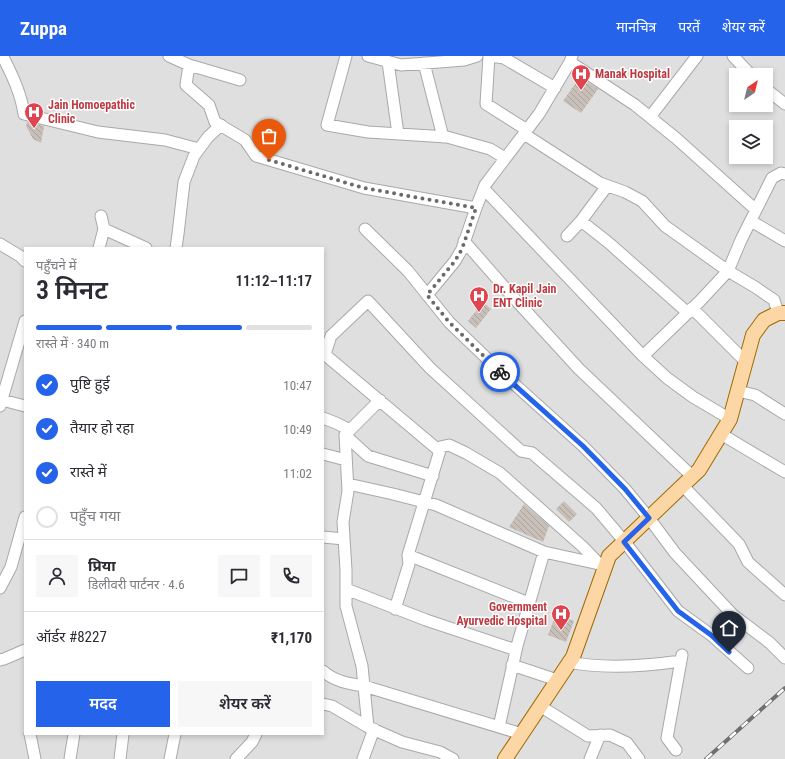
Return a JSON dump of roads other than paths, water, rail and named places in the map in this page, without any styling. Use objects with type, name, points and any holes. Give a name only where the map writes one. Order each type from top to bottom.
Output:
[{"type":"main road","points":[[505,759],[573,657],[602,567],[609,556],[699,470],[730,419],[753,335],[764,320],[781,313]]},
{"type":"street","points":[[170,56],[189,65],[240,80]]},
{"type":"street","points":[[346,56],[327,125],[368,132],[443,137],[490,149],[505,158]]},
{"type":"street","points":[[368,56],[401,65],[419,61],[464,60],[477,56]]},
{"type":"street","points":[[555,88],[504,58],[490,56],[486,104],[600,183],[625,192],[642,201],[664,226],[728,271],[774,300],[781,313]]},
{"type":"street","points":[[650,117],[697,56]]},
{"type":"street","points":[[733,56],[744,68]]},
{"type":"street","points":[[4,59],[15,80],[22,99],[24,114],[98,132],[165,140],[199,149]]},
{"type":"street","points":[[383,59],[398,134]]},
{"type":"street","points":[[427,295],[455,261],[462,249],[476,208],[486,185],[539,114],[571,59],[635,105],[677,139],[756,210]]},
{"type":"street","points":[[419,61],[443,137]]},
{"type":"street","points":[[189,65],[186,85],[209,105],[215,122],[245,140],[256,156],[364,188],[476,208]]},
{"type":"street","points":[[773,95],[785,104]]},
{"type":"street","points":[[176,247],[184,182],[194,156],[208,137],[221,125]]},
{"type":"street","points":[[643,356],[728,271],[772,178],[783,171]]},
{"type":"street","points":[[567,236],[581,221],[607,186]]},
{"type":"street","points":[[484,189],[643,356],[667,378],[730,419]]},
{"type":"street","points":[[99,247],[104,229],[101,216]]},
{"type":"street","points":[[581,221],[690,310],[746,362]]},
{"type":"street","points":[[751,221],[785,241]]},
{"type":"street","points":[[104,229],[144,247]]},
{"type":"street","points":[[365,229],[408,271],[449,322],[502,373],[583,446],[625,489],[675,553],[733,615],[770,643],[785,658]]},
{"type":"street","points":[[464,241],[579,369],[688,481],[739,544],[748,562],[785,595]]},
{"type":"street","points":[[0,244],[24,260]]},
{"type":"street","points":[[602,567],[583,547],[500,473],[449,444],[436,448],[324,354],[331,336],[368,301],[430,368],[521,451],[532,453],[596,508],[678,611],[711,635],[748,668]]},
{"type":"street","points":[[24,324],[1,403],[24,406]]},
{"type":"street","points":[[738,391],[755,395],[785,414]]},
{"type":"street","points":[[363,759],[371,728],[362,666],[346,606],[343,522],[348,491],[346,460],[348,433],[380,400]]},
{"type":"street","points":[[324,419],[348,433],[368,456],[433,476]]},
{"type":"street","points":[[721,434],[785,472]]},
{"type":"street","points":[[395,609],[409,564],[408,555],[441,447]]},
{"type":"street","points":[[324,454],[346,460]]},
{"type":"street","points":[[348,484],[436,505],[544,552],[602,567]]},
{"type":"street","points":[[0,588],[11,567],[24,521]]},
{"type":"street","points":[[324,537],[344,539]]},
{"type":"street","points":[[499,727],[512,665],[544,552]]},
{"type":"street","points":[[408,555],[529,603]]},
{"type":"street","points":[[346,589],[395,609],[516,650]]},
{"type":"street","points":[[0,660],[24,650]]},
{"type":"street","points":[[569,662],[586,666],[655,665],[681,658],[667,738],[676,750]]},
{"type":"street","points":[[512,665],[558,680]]},
{"type":"street","points":[[324,672],[328,676],[346,683],[364,686],[522,734]]},
{"type":"street","points":[[324,704],[332,706],[371,728],[402,742],[440,752],[453,759]]},
{"type":"street","points":[[540,706],[588,736],[610,734],[627,743],[639,759]]},
{"type":"street","points":[[30,735],[35,759]]},
{"type":"street","points":[[70,759],[74,735]]},
{"type":"street","points":[[120,759],[123,735]]},
{"type":"street","points":[[170,759],[175,735]]},
{"type":"street","points":[[236,759],[252,742],[256,735]]},
{"type":"street","points":[[590,759],[600,735]]},
{"type":"railway","points":[[706,759],[785,688]]},
{"type":"place","name":"Manak Hospital","points":[[581,91]]},
{"type":"place","name":"Jain Homoepathic Clinic","points":[[34,129]]},
{"type":"place","name":"Dr. Kapil Jain ENT Clinic","points":[[479,313]]},
{"type":"place","name":"Government Ayurvedic Hospital","points":[[561,631]]}]
